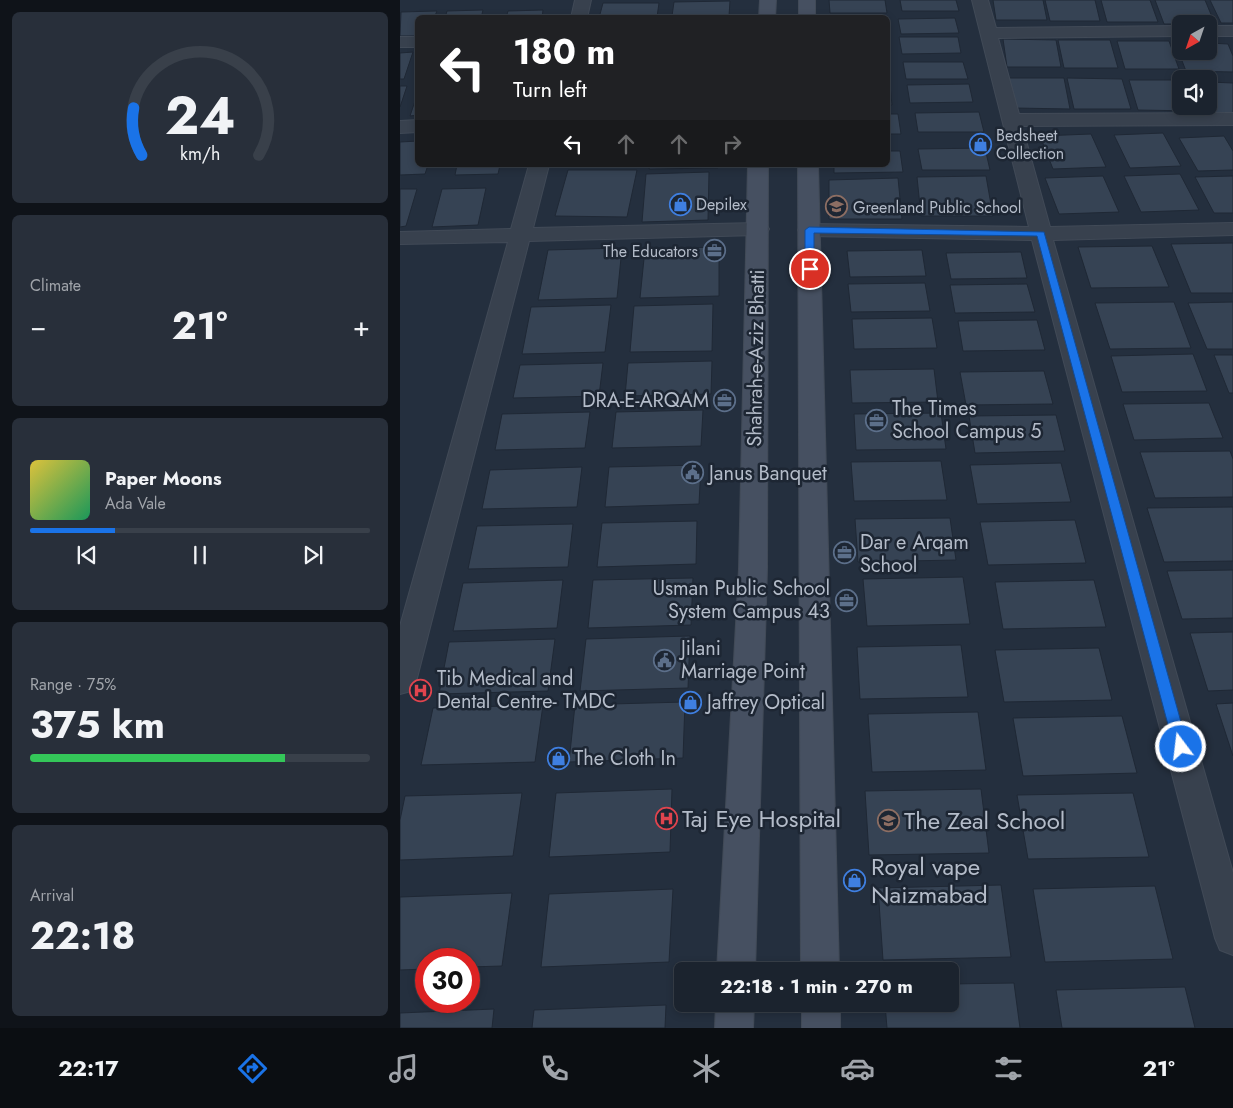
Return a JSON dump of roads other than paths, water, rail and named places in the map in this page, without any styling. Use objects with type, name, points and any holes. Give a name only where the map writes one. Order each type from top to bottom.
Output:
[{"type":"main road","points":[[767,15],[768,0]]},
{"type":"main road","points":[[806,0],[807,15]]},
{"type":"main road","name":"Shahrah-e-Aziz Bhatti","points":[[736,962],[753,569],[758,167]]},
{"type":"main road","points":[[808,167],[820,962]]},
{"type":"main road","points":[[734,1028],[735,1012]]},
{"type":"main road","points":[[821,1012],[821,1028]]},
{"type":"street","points":[[580,15],[583,0]]},
{"type":"street","points":[[980,0],[1040,234],[1233,938]]},
{"type":"street","points":[[988,33],[1172,31]]},
{"type":"street","points":[[1218,31],[1233,31]]},
{"type":"street","points":[[400,42],[415,42]]},
{"type":"street","points":[[1011,120],[1233,119]]},
{"type":"street","points":[[400,126],[415,126]]},
{"type":"street","points":[[400,682],[538,167]]},
{"type":"street","points":[[400,238],[758,229]]},
{"type":"street","points":[[809,230],[1040,234],[1233,229]]},
{"type":"place","name":"Bedsheet Collection","points":[[980,144]]},
{"type":"place","name":"Depilex","points":[[680,204]]},
{"type":"place","name":"Greenland Public School","points":[[837,207]]},
{"type":"place","name":"The Educators","points":[[714,251]]},
{"type":"place","name":"DRA-E-ARQAM","points":[[725,400]]},
{"type":"place","name":"The Times School Campus 5","points":[[876,420]]},
{"type":"place","name":"Janus Banquet","points":[[693,473]]},
{"type":"place","name":"Dar e Arqam School","points":[[844,553]]},
{"type":"place","name":"Usman Public School System Campus 43","points":[[846,600]]},
{"type":"place","name":"Jilani Marriage Point","points":[[665,660]]},
{"type":"place","name":"Tib Medical and Dental Centre- TMDC","points":[[421,690]]},
{"type":"place","name":"Jaffrey Optical","points":[[691,702]]},
{"type":"place","name":"The Cloth In","points":[[558,758]]},
{"type":"place","name":"Taj Eye Hospital","points":[[666,818]]},
{"type":"place","name":"The Zeal School","points":[[888,820]]},
{"type":"place","name":"Royal vape Naizmabad","points":[[855,880]]}]
